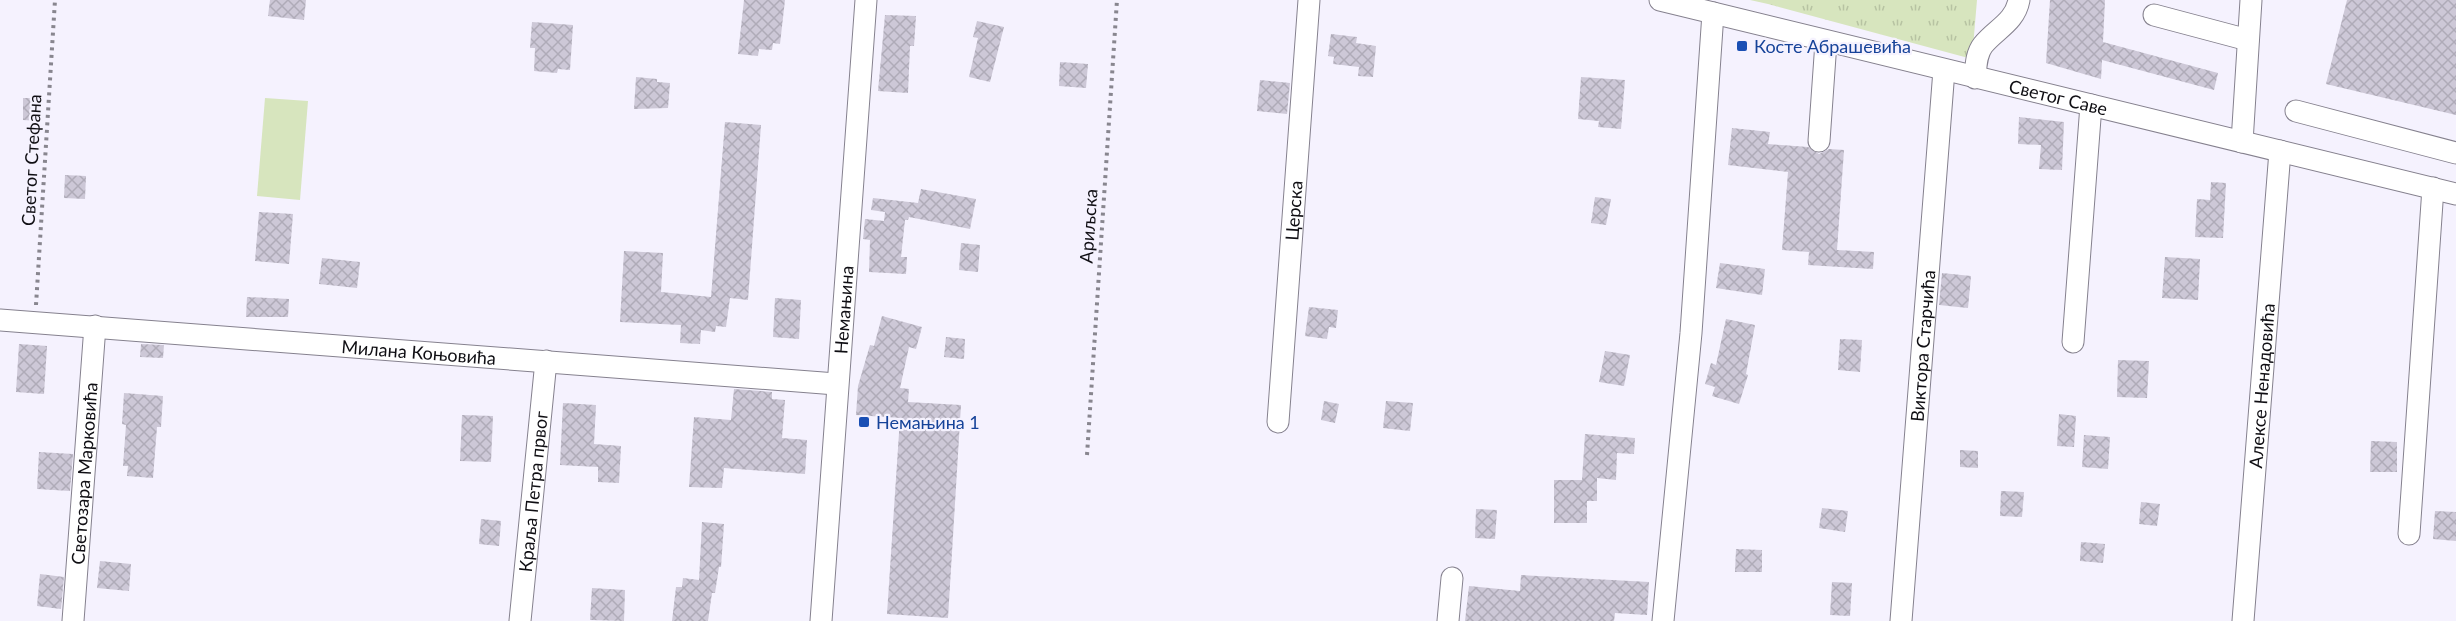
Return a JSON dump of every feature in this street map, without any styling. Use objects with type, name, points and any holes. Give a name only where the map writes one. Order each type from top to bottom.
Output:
[{"type":"street","name":"Немањина","points":[[821,621],[836,384],[866,0]]},
{"type":"street","name":"Церска","points":[[1278,422],[1309,0]]},
{"type":"street","name":"Светог Саве","points":[[1660,0],[2456,194]]},
{"type":"street","points":[[1975,78],[1980,50],[2011,18],[2019,0]]},
{"type":"street","points":[[2242,142],[2251,0]]},
{"type":"street","points":[[1664,621],[1691,333],[1713,13]]},
{"type":"street","points":[[2154,15],[2248,40]]},
{"type":"street","points":[[1819,141],[1826,42]]},
{"type":"street","name":"Виктора Старчића","points":[[1901,621],[1944,70]]},
{"type":"street","points":[[2073,342],[2091,105]]},
{"type":"street","points":[[2296,111],[2456,153]]},
{"type":"street","name":"Алексе Ненадовића","points":[[2242,621],[2280,151]]},
{"type":"street","points":[[2409,534],[2433,188]]},
{"type":"street","name":"Милана Коњовића","points":[[0,320],[836,384]]},
{"type":"street","name":"Светозара Марковића","points":[[73,621],[95,326]]},
{"type":"street","name":"Краља Петра првог","points":[[520,621],[546,361]]},
{"type":"street","points":[[1449,621],[1452,578]]},
{"type":"path","name":"Светог Стефана","points":[[35,322],[55,0]]},
{"type":"path","name":"Ариљска","points":[[1087,454],[1117,0]]},
{"type":"green space","points":[[1750,0],[1977,0],[1972,59],[1768,4]]},
{"type":"green space","points":[[265,98],[308,101],[300,200],[257,196]]},
{"type":"building","points":[[270,0],[306,0],[304,20],[268,16]]},
{"type":"building","points":[[744,0],[785,0],[780,44],[773,43],[772,50],[759,49],[758,56],[738,54]]},
{"type":"building","points":[[2050,0],[2105,0],[2103,42],[2218,73],[2214,90],[2102,60],[2101,79],[2046,63]]},
{"type":"building","points":[[2347,0],[2456,0],[2456,115],[2326,84]]},
{"type":"building","points":[[885,15],[916,16],[914,46],[910,46],[908,93],[878,91]]},
{"type":"building","points":[[977,21],[1004,27],[990,82],[969,77],[978,38],[973,37]]},
{"type":"building","points":[[532,22],[573,25],[570,70],[558,69],[557,73],[534,71],[535,48],[530,48]]},
{"type":"building","points":[[1331,34],[1357,37],[1356,43],[1376,46],[1373,77],[1358,76],[1359,67],[1333,64],[1334,57],[1328,56]]},
{"type":"building","points":[[1060,62],[1088,64],[1086,88],[1059,86]]},
{"type":"building","points":[[636,77],[670,83],[668,108],[634,109]]},
{"type":"building","points":[[1581,77],[1625,80],[1621,129],[1598,127],[1599,121],[1578,119]]},
{"type":"building","points":[[1260,80],[1290,83],[1287,114],[1257,111]]},
{"type":"building","points":[[23,98],[39,98],[39,121],[23,120]]},
{"type":"building","points":[[2019,117],[2064,122],[2062,170],[2039,169],[2041,145],[2018,144]]},
{"type":"building","points":[[725,122],[761,125],[748,300],[730,298],[726,327],[716,326],[715,332],[701,330],[700,344],[680,343],[681,325],[620,322],[624,251],[663,253],[661,292],[711,297]]},
{"type":"building","points":[[1732,128],[1770,132],[1768,144],[1808,147],[1819,154],[1829,149],[1844,150],[1837,250],[1874,252],[1873,269],[1808,265],[1809,252],[1782,250],[1788,172],[1728,165]]},
{"type":"building","points":[[65,175],[86,176],[85,199],[64,198]]},
{"type":"building","points":[[2211,182],[2226,183],[2223,238],[2195,237],[2197,199],[2210,200]]},
{"type":"building","points":[[921,189],[976,199],[970,229],[909,217],[905,220],[901,257],[907,257],[906,274],[869,272],[870,240],[863,239],[865,219],[884,221],[885,212],[871,210],[873,198],[918,203]]},
{"type":"building","points":[[1595,197],[1611,199],[1606,225],[1591,223]]},
{"type":"building","points":[[259,212],[293,214],[289,264],[255,261]]},
{"type":"building","points":[[961,243],[980,245],[978,272],[959,270]]},
{"type":"building","points":[[2165,257],[2200,259],[2198,300],[2162,298]]},
{"type":"building","points":[[322,258],[360,262],[357,288],[319,284]]},
{"type":"building","points":[[1720,263],[1765,269],[1762,295],[1716,288]]},
{"type":"building","points":[[1942,273],[1971,276],[1968,308],[1939,305]]},
{"type":"building","points":[[247,297],[289,299],[288,317],[246,317]]},
{"type":"building","points":[[775,298],[801,300],[799,339],[773,337]]},
{"type":"building","points":[[1309,307],[1338,310],[1336,328],[1329,327],[1327,339],[1305,336]]},
{"type":"building","points":[[882,316],[922,327],[916,349],[909,347],[900,388],[909,389],[908,402],[961,405],[948,618],[887,614],[900,418],[856,415],[858,386],[870,345],[874,346]]},
{"type":"building","points":[[1726,319],[1755,325],[1746,374],[1748,375],[1739,404],[1712,396],[1715,387],[1705,384],[1711,363],[1716,365]]},
{"type":"building","points":[[946,337],[965,339],[964,359],[944,357]]},
{"type":"building","points":[[1840,339],[1862,340],[1860,372],[1838,370]]},
{"type":"building","points":[[19,344],[47,346],[44,394],[16,392]]},
{"type":"building","points":[[141,344],[164,345],[163,358],[140,357]]},
{"type":"building","points":[[1605,351],[1630,355],[1624,386],[1599,382]]},
{"type":"building","points":[[2118,360],[2149,361],[2147,398],[2117,397]]},
{"type":"building","points":[[734,389],[772,392],[772,399],[785,400],[782,438],[807,440],[805,474],[724,468],[722,488],[689,487],[694,417],[731,420]]},
{"type":"building","points":[[124,393],[163,396],[161,427],[157,427],[153,478],[127,476],[128,466],[123,466],[126,425],[122,424]]},
{"type":"building","points":[[1324,401],[1339,404],[1335,423],[1321,420]]},
{"type":"building","points":[[1386,401],[1413,403],[1410,431],[1383,428]]},
{"type":"building","points":[[563,403],[596,405],[594,444],[621,446],[619,483],[598,482],[598,467],[560,465]]},
{"type":"building","points":[[2059,414],[2076,416],[2074,447],[2057,446]]},
{"type":"building","points":[[462,415],[493,416],[491,462],[460,461]]},
{"type":"building","points":[[1585,434],[1635,438],[1634,454],[1617,453],[1616,480],[1597,478],[1597,501],[1587,501],[1587,523],[1554,523],[1554,480],[1582,480]]},
{"type":"building","points":[[2084,435],[2110,437],[2108,469],[2082,467]]},
{"type":"building","points":[[2371,441],[2397,442],[2397,472],[2370,472]]},
{"type":"building","points":[[1960,450],[1978,451],[1978,468],[1960,467]]},
{"type":"building","points":[[39,452],[73,454],[70,491],[37,489]]},
{"type":"building","points":[[2001,491],[2024,492],[2022,517],[2000,516]]},
{"type":"building","points":[[2141,502],[2160,504],[2157,526],[2139,524]]},
{"type":"building","points":[[1822,508],[1848,511],[1845,532],[1819,528]]},
{"type":"building","points":[[1476,509],[1497,510],[1495,539],[1475,538]]},
{"type":"building","points":[[2435,511],[2456,512],[2456,541],[2433,539]]},
{"type":"building","points":[[481,519],[501,521],[499,546],[479,544]]},
{"type":"building","points":[[702,522],[724,524],[721,567],[719,567],[715,593],[712,593],[708,621],[672,621],[676,587],[682,587],[683,578],[699,580]]},
{"type":"building","points":[[2081,542],[2105,544],[2103,563],[2080,561]]},
{"type":"building","points":[[1736,549],[1762,550],[1762,572],[1735,572]]},
{"type":"building","points":[[100,561],[131,564],[129,591],[97,588]]},
{"type":"building","points":[[40,574],[64,577],[61,609],[37,606]]},
{"type":"building","points":[[1521,575],[1649,582],[1647,615],[1615,613],[1614,621],[1465,621],[1469,586],[1520,591]]},
{"type":"building","points":[[1832,582],[1852,583],[1850,616],[1830,615]]},
{"type":"building","points":[[592,588],[625,590],[624,621],[590,620]]},
{"type":"place","name":"Косте Абрашевића","points":[[1742,46]]},
{"type":"place","name":"Немањина 1","points":[[864,422]]}]
